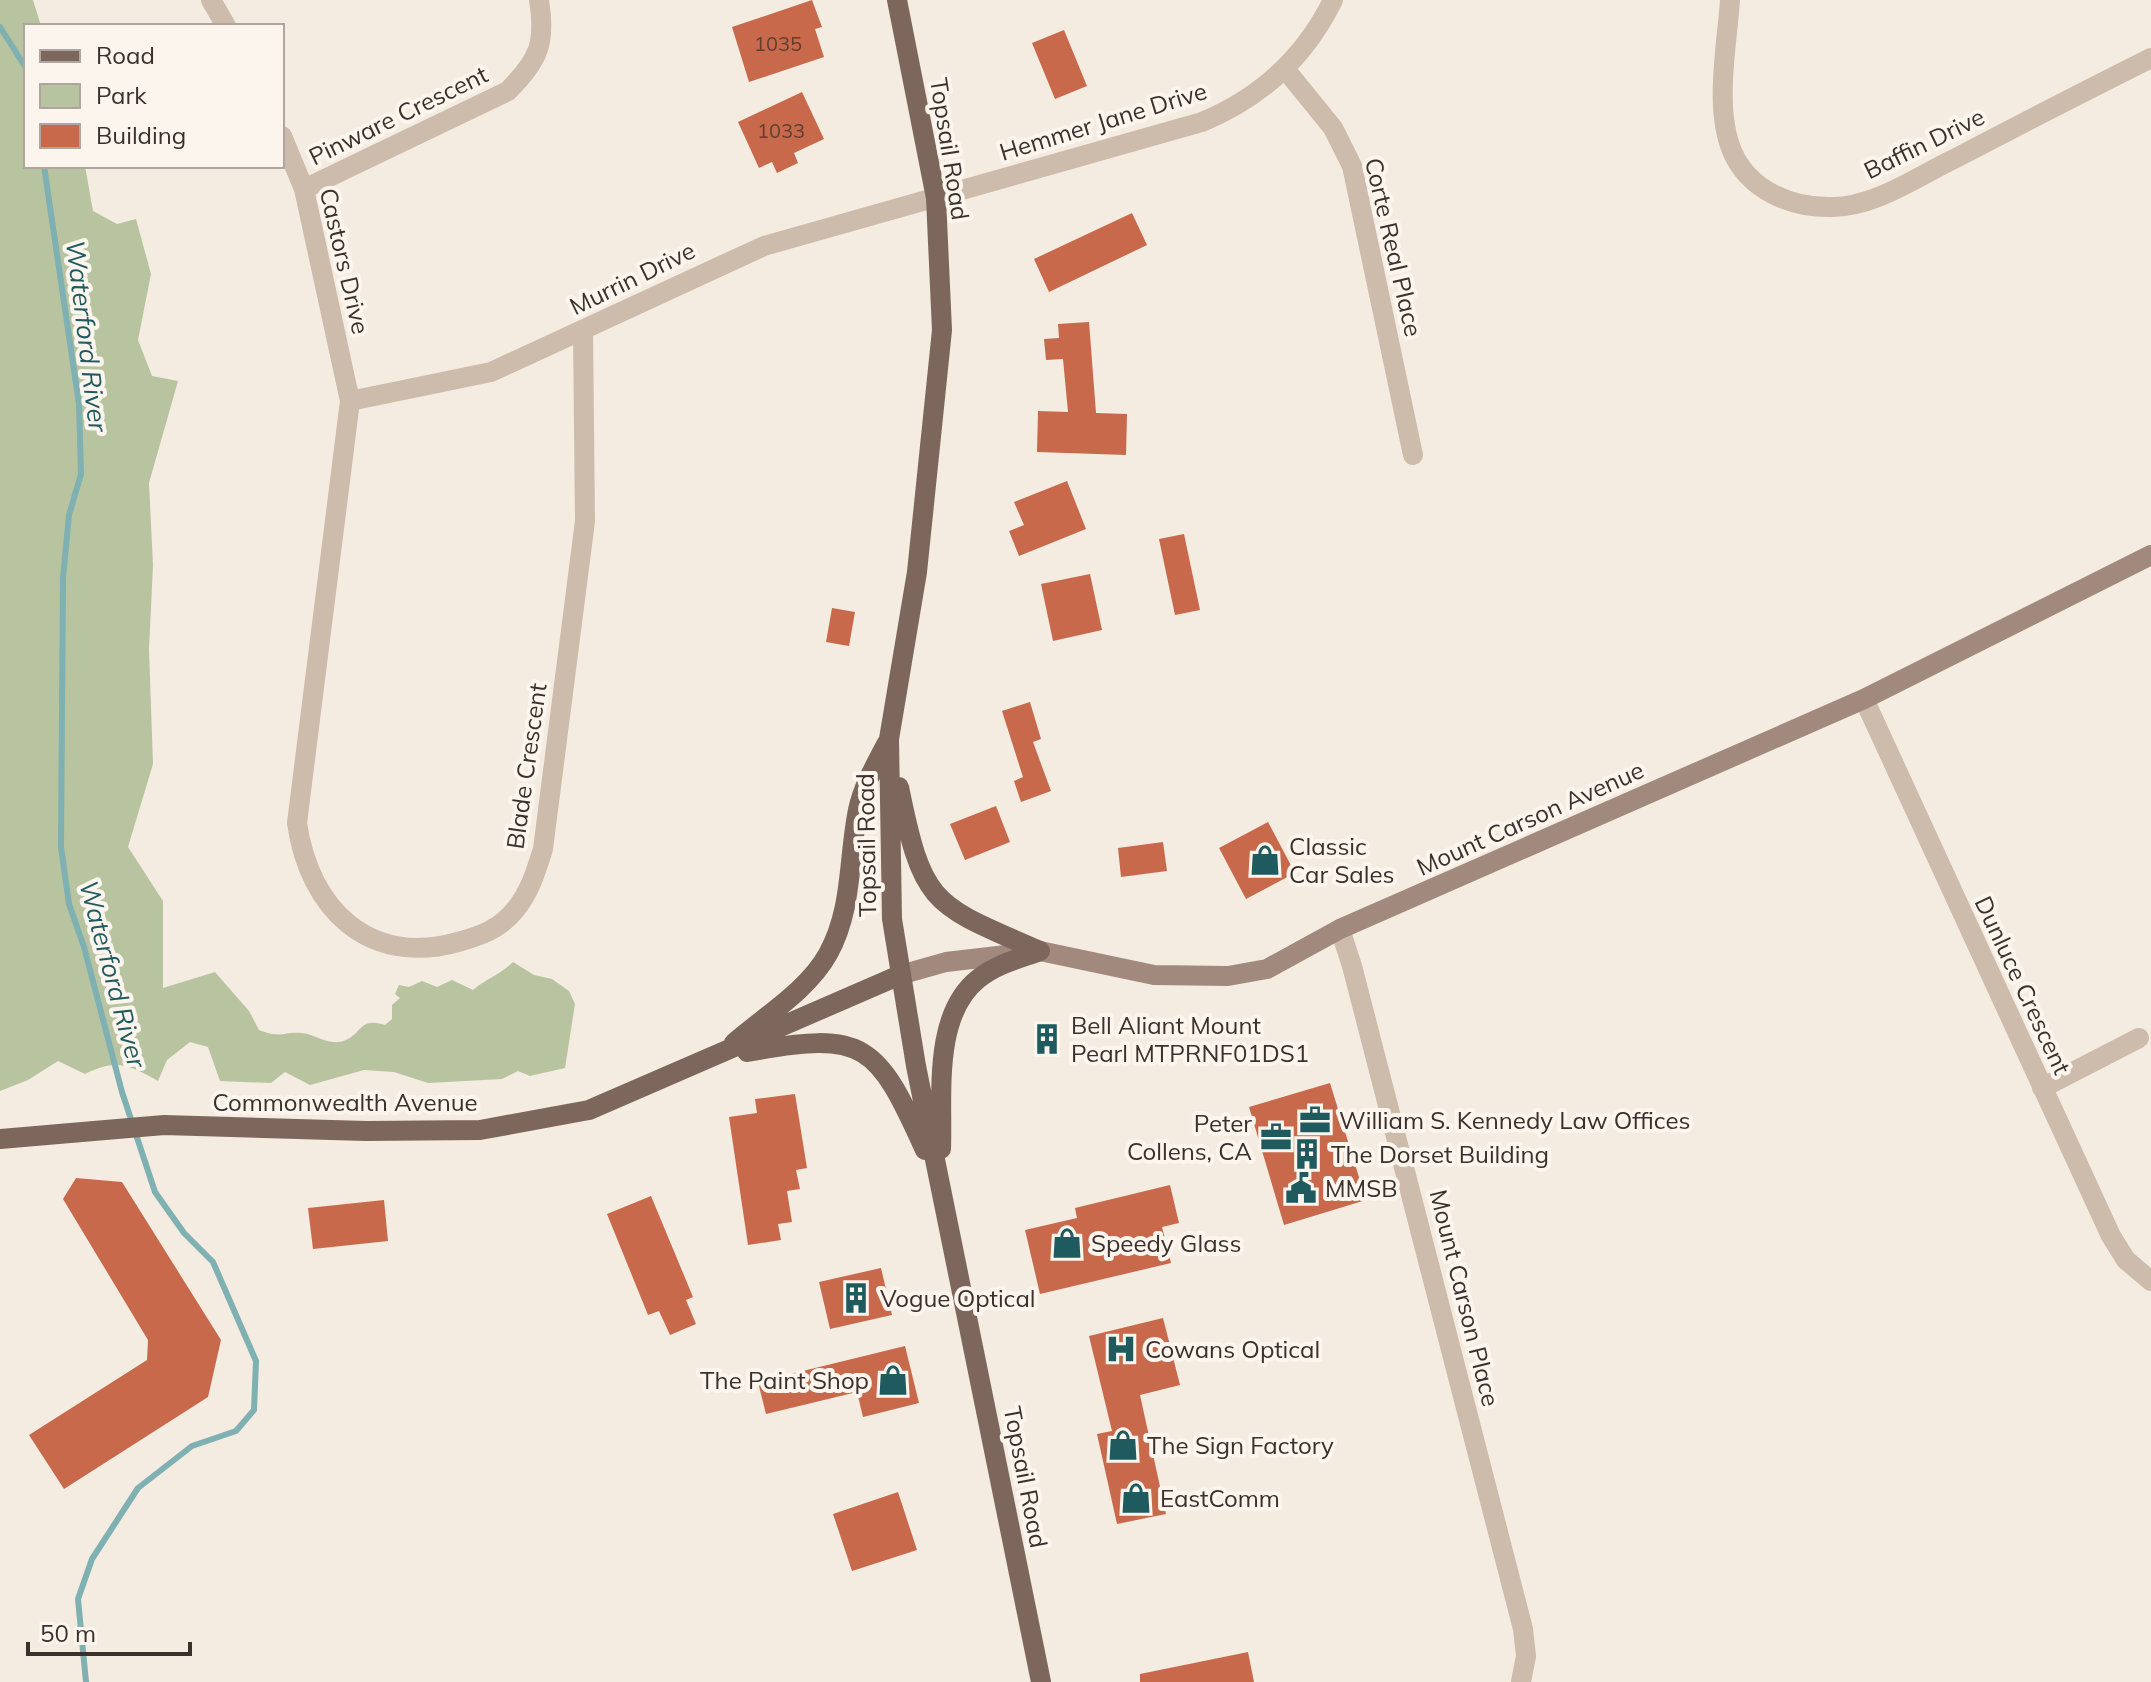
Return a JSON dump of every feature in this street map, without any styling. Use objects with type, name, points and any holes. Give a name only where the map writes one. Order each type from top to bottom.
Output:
[{"type":"main road","name":"Topsail Road","points":[[897,0],[936,198],[942,330],[936,413],[917,572],[889,739],[891,893],[900,975],[1041,1682]]},
{"type":"main road","name":"Mount Carson Avenue","points":[[900,975],[946,962],[1040,951],[1154,975],[1228,976],[1267,969],[1340,929],[1864,699],[2151,555]]},
{"type":"main road","points":[[889,739],[911,848],[932,891],[940,902],[966,919],[1040,951]]},
{"type":"main road","points":[[716,1058],[815,973],[828,954],[839,931],[849,892],[858,809],[867,781],[889,739]]},
{"type":"main road","points":[[940,1182],[944,1053],[955,1010],[977,980],[1000,965],[1040,951]]},
{"type":"main road","name":"Commonwealth Avenue","points":[[0,1139],[111,1127],[164,1125],[352,1131],[480,1130],[589,1110],[716,1058],[900,975]]},
{"type":"main road","points":[[716,1058],[822,1041],[874,1059],[897,1089],[940,1182]]},
{"type":"street","points":[[211,0],[225,24]]},
{"type":"street","name":"Pinware Crescent","points":[[304,189],[508,91],[528,71],[542,46],[539,0]]},
{"type":"street","name":"Hemmer Jane Drive","points":[[936,198],[1202,122],[1238,105],[1285,69],[1312,37],[1333,0]]},
{"type":"street","name":"Baffin Drive","points":[[1730,0],[1724,94],[1733,152],[1750,176],[1778,200],[1805,205],[1834,207],[1887,192],[2150,62]]},
{"type":"street","name":"Corte Real Place","points":[[1285,69],[1333,128],[1352,166],[1413,455]]},
{"type":"street","name":"Castors Drive","points":[[284,141],[304,189],[350,401]]},
{"type":"street","name":"Murrin Drive","points":[[350,401],[491,372],[583,331],[667,287],[764,246],[936,198]]},
{"type":"street","name":"Blade Crescent","points":[[350,401],[297,823],[314,885],[345,922],[385,943],[408,949],[434,948],[497,928],[527,892],[543,849],[585,521],[583,331]]},
{"type":"street","name":"Dunluce Crescent","points":[[1864,699],[2117,1248],[2151,1281]]},
{"type":"street","name":"Mount Carson Place","points":[[1340,929],[1523,1629],[1526,1656],[1521,1682]]},
{"type":"street","points":[[2042,1088],[2139,1038]]},
{"type":"green space","points":[[0,0],[33,0],[40,24],[24,24],[24,168],[85,168],[93,211],[117,224],[136,219],[151,274],[138,340],[152,376],[178,381],[149,483],[153,565],[149,650],[153,764],[128,847],[163,901],[163,988],[215,972],[249,1011],[259,1030],[278,1034],[302,1033],[340,1042],[352,1037],[366,1024],[385,1025],[392,1019],[392,1005],[400,998],[395,994],[399,985],[409,987],[422,981],[437,987],[452,980],[473,990],[513,962],[534,975],[552,979],[569,991],[575,1004],[565,1068],[530,1076],[518,1071],[502,1079],[428,1083],[394,1072],[364,1070],[310,1085],[285,1072],[271,1083],[220,1081],[208,1047],[190,1042],[167,1060],[158,1081],[123,1066],[106,1066],[85,1074],[58,1061],[28,1080],[0,1091]]},
{"type":"building","points":[[812,0],[822,27],[815,29],[824,57],[749,82],[732,27]]},
{"type":"building","points":[[1064,30],[1087,86],[1055,99],[1032,43]]},
{"type":"building","points":[[802,92],[824,139],[794,153],[798,163],[777,173],[772,162],[759,168],[738,122]]},
{"type":"building","points":[[1132,213],[1147,245],[1049,292],[1034,259]]},
{"type":"building","points":[[1089,322],[1096,413],[1127,414],[1126,455],[1037,452],[1038,411],[1068,412],[1063,359],[1046,360],[1044,339],[1059,338],[1058,324]]},
{"type":"building","points":[[1067,481],[1086,529],[1019,556],[1009,531],[1024,525],[1014,502]]},
{"type":"building","points":[[1184,534],[1200,610],[1175,615],[1159,539]]},
{"type":"building","points":[[1090,574],[1102,630],[1053,641],[1041,584]]},
{"type":"building","points":[[832,608],[855,612],[849,646],[826,642]]},
{"type":"building","points":[[1030,702],[1041,739],[1033,742],[1051,791],[1021,802],[1014,781],[1023,777],[1002,711]]},
{"type":"building","points":[[996,806],[1010,842],[965,860],[950,824]]},
{"type":"building","points":[[1268,822],[1295,873],[1246,899],[1219,848]]},
{"type":"building","points":[[1163,842],[1167,871],[1121,877],[1118,848]]},
{"type":"building","name":"The Dorset Building","points":[[1330,1083],[1366,1200],[1284,1225],[1249,1107]]},
{"type":"building","points":[[795,1094],[807,1168],[796,1170],[800,1189],[787,1191],[792,1222],[778,1224],[781,1240],[748,1245],[729,1117],[757,1113],[755,1099]]},
{"type":"building","points":[[76,1178],[122,1182],[221,1340],[208,1397],[64,1489],[29,1435],[147,1360],[148,1340],[63,1199]]},
{"type":"building","points":[[1170,1185],[1179,1223],[1162,1227],[1171,1263],[1040,1294],[1025,1230],[1077,1218],[1075,1208]]},
{"type":"building","points":[[651,1196],[693,1297],[686,1300],[696,1324],[670,1335],[659,1311],[648,1315],[607,1214]]},
{"type":"building","points":[[384,1200],[388,1241],[313,1249],[308,1208]]},
{"type":"building","name":"Vogue Optical","points":[[881,1268],[892,1315],[830,1329],[819,1282]]},
{"type":"building","points":[[1163,1318],[1180,1385],[1140,1395],[1166,1514],[1117,1524],[1097,1434],[1112,1431],[1089,1336]]},
{"type":"building","points":[[905,1346],[919,1403],[863,1417],[857,1392],[766,1414],[758,1382]]},
{"type":"building","points":[[898,1492],[917,1550],[852,1571],[833,1514]]},
{"type":"building","points":[[1248,1652],[1254,1682],[1140,1682],[1140,1674]]},
{"type":"waterway","name":"Waterford River","points":[[0,27],[24,65]]},
{"type":"waterway","name":"Waterford River","points":[[44,168],[79,404],[81,474],[69,515],[63,578],[61,847],[69,904],[84,947],[122,1092],[155,1192],[184,1233],[213,1262],[256,1361],[254,1410],[236,1431],[192,1446],[138,1488],[92,1559],[78,1599],[86,1682]]},
{"type":"place","name":"Classic Car Sales","points":[[1265,860]]},
{"type":"place","name":"Bell Aliant Mount Pearl MTPRNF01DS1","points":[[1047,1039]]},
{"type":"place","name":"William S. Kennedy Law Offices","points":[[1315,1120]]},
{"type":"place","name":"Peter Collens, CA","points":[[1276,1137]]},
{"type":"place","name":"The Dorset Building","points":[[1307,1154]]},
{"type":"place","name":"MMSB","points":[[1301,1188]]},
{"type":"place","name":"Speedy Glass","points":[[1067,1243]]},
{"type":"place","name":"Vogue Optical","points":[[856,1298]]},
{"type":"place","name":"Cowans Optical","points":[[1121,1349]]},
{"type":"place","name":"The Paint Shop","points":[[893,1380]]},
{"type":"place","name":"The Sign Factory","points":[[1123,1445]]},
{"type":"place","name":"EastComm","points":[[1136,1498]]}]
